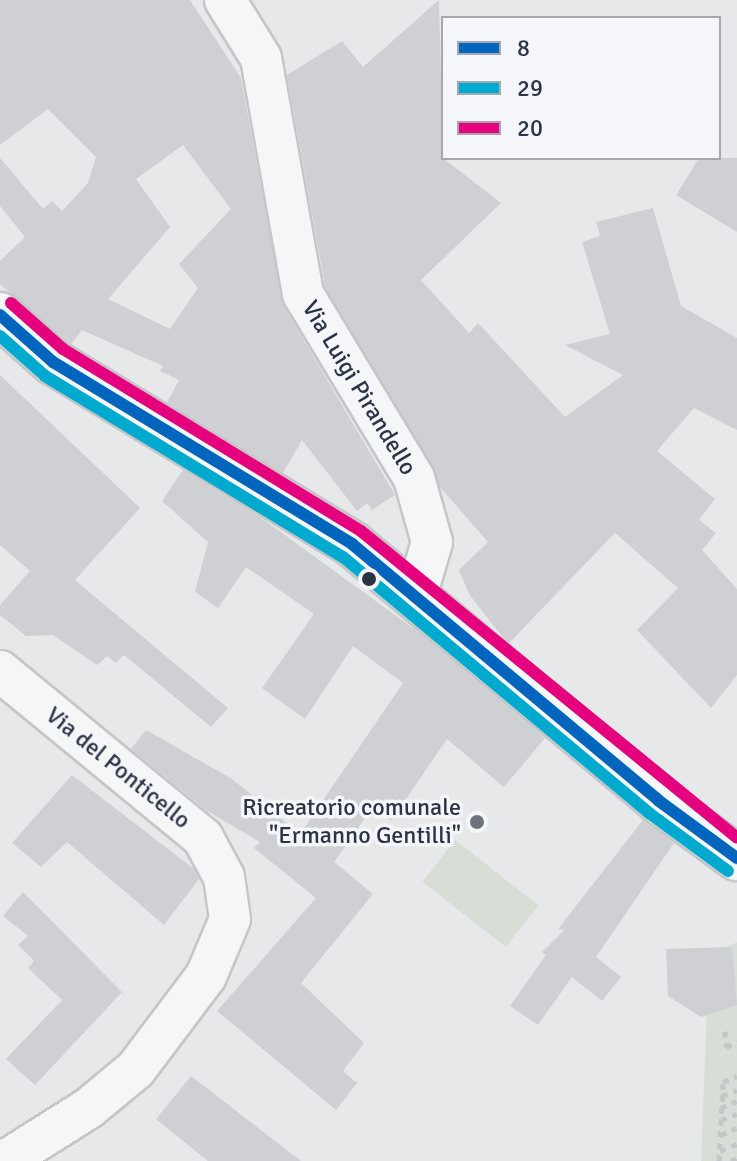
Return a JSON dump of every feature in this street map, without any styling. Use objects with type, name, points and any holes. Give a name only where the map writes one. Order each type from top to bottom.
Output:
[{"type":"main road","points":[[0,315],[53,362],[274,494],[417,593],[659,801],[737,858]]},
{"type":"street","name":"Via Luigi Pirandello","points":[[225,0],[261,58],[303,294],[414,478],[432,542],[417,593]]},
{"type":"street","name":"Via del Ponticello","points":[[0,671],[203,838],[224,877],[230,919],[199,988],[136,1069],[89,1108],[5,1161]]},
{"type":"path","points":[[725,1031],[726,1047],[737,1042]]},
{"type":"path","points":[[719,1161],[723,1082],[737,1076]]},
{"type":"path","points":[[722,1096],[737,1090]]},
{"type":"path","points":[[721,1108],[737,1101]]},
{"type":"path","points":[[721,1120],[737,1114]]},
{"type":"path","points":[[721,1135],[737,1128]]},
{"type":"path","points":[[720,1151],[737,1144]]},
{"type":"path","points":[[731,1161],[737,1158]]},
{"type":"shaded area","points":[[455,840],[539,905],[506,947],[422,882]]},
{"type":"shaded area","points":[[737,942],[737,1161],[701,1161],[709,956]]},
{"type":"building","points":[[0,0],[190,0],[241,78],[283,305],[395,495],[372,510],[367,503],[357,511],[302,440],[283,473],[167,402],[179,380],[160,371],[163,366],[82,330],[71,344],[0,284],[0,261],[25,237],[0,206],[0,158],[43,209],[52,201],[62,211],[88,183],[96,157],[48,109],[0,145]],"holes":[[[183,145],[231,209],[179,264],[198,288],[170,329],[108,299],[170,227],[136,179]]]},
{"type":"building","points":[[439,0],[441,160],[446,160],[501,203],[421,280],[469,333],[478,323],[565,417],[623,375],[565,345],[610,334],[582,242],[600,236],[596,222],[653,208],[681,306],[737,338],[737,430],[694,408],[657,451],[715,499],[699,520],[716,533],[702,550],[737,589],[737,675],[711,708],[637,630],[678,588],[615,533],[509,643],[469,594],[459,570],[488,542],[440,487],[325,286],[287,75],[342,41],[363,67]]},
{"type":"building","points":[[737,158],[737,232],[676,195],[698,160]]},
{"type":"building","points":[[0,375],[140,508],[75,580],[228,708],[211,727],[124,655],[116,663],[107,656],[97,665],[53,635],[26,636],[0,615],[0,605],[30,571],[0,545]]},
{"type":"building","points":[[183,470],[260,517],[421,634],[545,738],[504,787],[447,739],[391,821],[372,808],[334,862],[373,894],[301,983],[364,1043],[343,1071],[357,1083],[336,1110],[217,1011],[316,898],[254,848],[260,842],[206,810],[131,749],[146,730],[232,779],[300,834],[403,683],[353,646],[305,719],[262,688],[314,614],[246,567],[218,608],[195,592],[208,542],[162,501]]},
{"type":"building","points":[[72,775],[194,869],[199,879],[164,925],[67,842],[41,867],[12,843]]},
{"type":"building","points":[[643,820],[674,843],[596,957],[621,977],[602,1001],[572,977],[538,1025],[510,1006],[546,955],[542,952],[564,930],[558,929]]},
{"type":"building","points":[[23,892],[122,992],[35,1085],[6,1059],[62,1000],[28,968],[34,961],[18,945],[28,936],[3,916]]},
{"type":"building","points":[[732,947],[737,1005],[701,1017],[668,996],[666,949]]},
{"type":"building","points":[[191,1076],[301,1161],[208,1161],[156,1119]]},
{"type":"transit line","name":"20","points":[[11,303],[63,349],[361,531],[737,838]]},
{"type":"transit line","name":"8","points":[[0,315],[53,362],[352,544],[659,801],[737,858]]},
{"type":"transit line","name":"29","points":[[0,336],[45,376],[343,557],[649,813],[728,871]]},
{"type":"place","name":"Ricreatorio comunale \"Ermanno Gentilli\"","points":[[477,822]]}]
